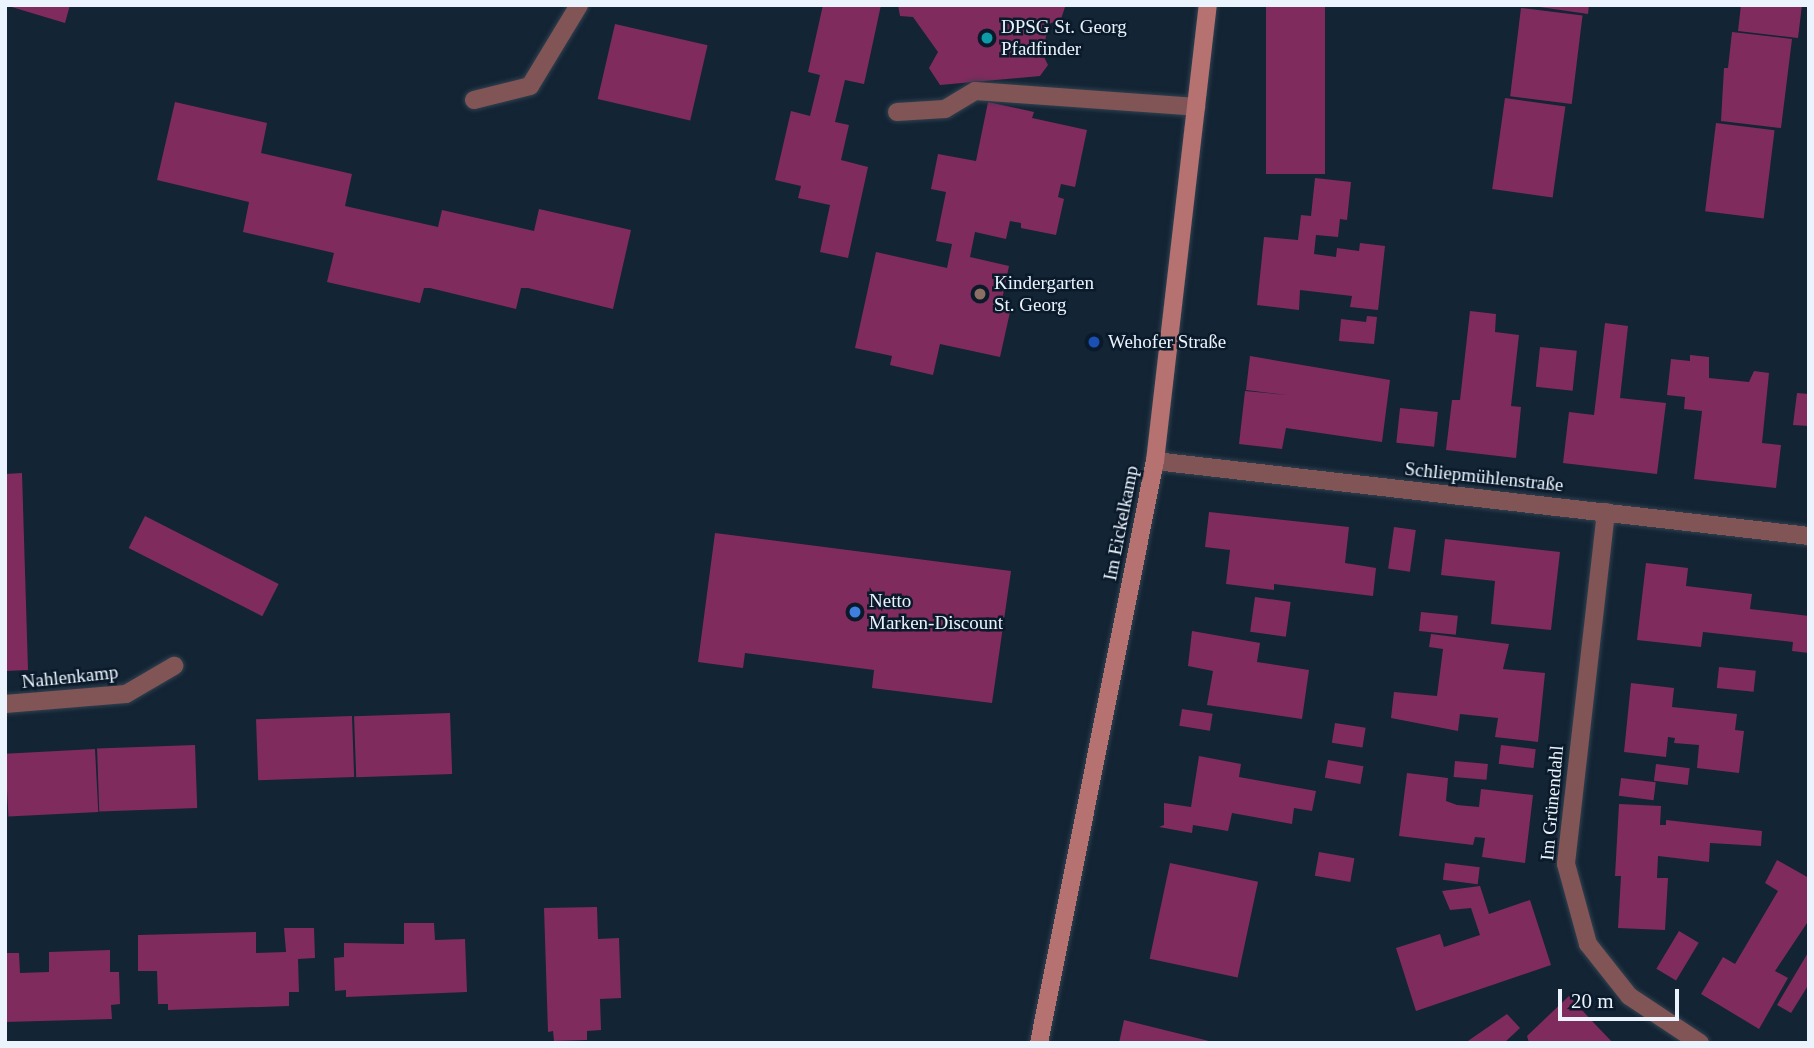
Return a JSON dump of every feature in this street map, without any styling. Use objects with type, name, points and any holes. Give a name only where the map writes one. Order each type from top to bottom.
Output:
[{"type":"street","points":[[474,100],[530,86],[579,5]]},
{"type":"street","name":"Im Eickelkamp","points":[[1039,1043],[1154,461],[1208,5]]},
{"type":"street","points":[[897,111],[944,109],[975,91],[1196,107]]},
{"type":"street","name":"Schliepmühlenstraße","points":[[1154,461],[1809,536]]},
{"type":"street","name":"Im Grünendahl","points":[[1606,512],[1566,864],[1588,944],[1629,996],[1700,1043]]},
{"type":"street","name":"Nahlenkamp","points":[[5,704],[126,694],[174,666]]},
{"type":"building","points":[[5,5],[70,5],[65,23]]},
{"type":"building","points":[[823,5],[881,5],[864,84],[845,80],[835,122],[849,125],[841,160],[868,167],[848,258],[820,252],[830,205],[798,198],[801,186],[775,180],[791,111],[810,116],[820,75],[808,72]]},
{"type":"building","name":"DPSG St. Georg Pfadfinder","points":[[898,5],[1065,7],[1061,19],[1049,24],[1042,53],[1048,65],[1040,76],[940,85],[929,68],[938,52],[913,17],[900,16]]},
{"type":"building","points":[[1266,5],[1325,5],[1325,174],[1266,174]]},
{"type":"building","points":[[1526,5],[1589,5],[1588,14]]},
{"type":"building","points":[[1741,5],[1802,5],[1798,38],[1738,31]]},
{"type":"building","points":[[1521,8],[1583,16],[1572,104],[1510,96]]},
{"type":"building","points":[[615,24],[708,45],[690,120],[598,99]]},
{"type":"building","points":[[1732,32],[1792,39],[1781,128],[1721,121],[1724,68],[1728,68]]},
{"type":"building","points":[[1505,98],[1565,106],[1553,198],[1492,189]]},
{"type":"building","points":[[175,102],[267,123],[261,153],[352,174],[345,206],[438,227],[442,210],[534,231],[539,209],[631,230],[613,309],[528,288],[521,288],[516,309],[430,288],[424,288],[420,303],[327,282],[334,253],[243,232],[249,202],[157,180]]},
{"type":"building","points":[[988,102],[1034,112],[1032,118],[1087,130],[1075,187],[1061,184],[1058,197],[1064,199],[1056,235],[1021,228],[1021,223],[1010,221],[1006,239],[975,232],[970,257],[1009,266],[1000,309],[1010,312],[1000,357],[940,344],[933,375],[890,365],[892,356],[855,348],[876,252],[947,268],[952,244],[936,241],[946,192],[931,189],[938,154],[976,161]]},
{"type":"building","points":[[1716,123],[1775,130],[1764,219],[1705,211]]},
{"type":"building","points":[[1315,178],[1351,182],[1347,220],[1340,219],[1338,237],[1316,235],[1314,254],[1336,257],[1337,248],[1359,251],[1360,243],[1385,246],[1378,310],[1350,307],[1352,296],[1300,290],[1299,310],[1257,305],[1264,237],[1298,240],[1301,215],[1311,216]]},
{"type":"building","points":[[1470,311],[1496,314],[1495,332],[1519,335],[1511,406],[1521,407],[1516,458],[1446,450],[1452,400],[1460,400]]},
{"type":"building","points":[[1367,316],[1377,317],[1374,344],[1339,341],[1341,319],[1366,322]]},
{"type":"building","points":[[1605,323],[1628,326],[1620,398],[1666,403],[1657,474],[1563,463],[1569,412],[1594,415]]},
{"type":"building","points":[[1540,347],[1577,351],[1573,391],[1536,387]]},
{"type":"building","points":[[1690,355],[1709,357],[1709,378],[1749,382],[1754,371],[1769,373],[1762,443],[1781,445],[1776,488],[1694,479],[1702,411],[1684,409],[1685,397],[1667,395],[1671,359],[1690,361]]},
{"type":"building","points":[[1250,356],[1390,380],[1382,442],[1286,428],[1282,449],[1239,444],[1245,391],[1287,395],[1246,390]]},
{"type":"building","points":[[1797,393],[1809,394],[1809,426],[1793,425]]},
{"type":"building","points":[[1400,408],[1438,412],[1434,447],[1396,443]]},
{"type":"building","points":[[22,473],[28,670],[5,671],[5,474]]},
{"type":"building","points":[[1209,512],[1349,527],[1345,563],[1376,568],[1373,596],[1274,584],[1274,590],[1226,584],[1230,550],[1205,547]]},
{"type":"building","points":[[145,516],[279,584],[262,616],[129,548]]},
{"type":"building","points":[[1394,527],[1416,530],[1410,572],[1388,569]]},
{"type":"building","name":"Netto Marken-Discount","points":[[715,533],[1011,571],[992,703],[872,688],[874,670],[745,653],[743,668],[698,662]]},
{"type":"building","points":[[1445,539],[1560,552],[1551,630],[1491,624],[1495,581],[1441,575]]},
{"type":"building","points":[[1646,563],[1688,568],[1686,586],[1752,594],[1750,609],[1809,616],[1809,653],[1792,651],[1793,642],[1703,632],[1701,647],[1637,640]]},
{"type":"building","points":[[1255,597],[1291,602],[1286,637],[1250,632]]},
{"type":"building","points":[[1421,612],[1458,616],[1456,635],[1419,631]]},
{"type":"building","points":[[1192,631],[1260,643],[1257,662],[1309,670],[1302,719],[1207,705],[1213,671],[1188,666]]},
{"type":"building","points":[[1431,634],[1509,644],[1503,669],[1545,673],[1538,742],[1495,737],[1498,718],[1460,714],[1458,731],[1391,718],[1394,692],[1437,696],[1443,649],[1429,647]]},
{"type":"building","points":[[1719,667],[1756,671],[1754,692],[1717,688]]},
{"type":"building","points":[[1631,683],[1674,688],[1672,707],[1737,714],[1735,730],[1744,731],[1739,773],[1697,768],[1699,745],[1674,743],[1675,738],[1668,737],[1666,757],[1624,752]]},
{"type":"building","points":[[1182,709],[1213,714],[1210,731],[1179,726]]},
{"type":"building","points":[[450,713],[452,774],[356,777],[354,716]]},
{"type":"building","points":[[352,716],[354,777],[258,780],[256,719]]},
{"type":"building","points":[[1335,723],[1366,728],[1362,748],[1332,743]]},
{"type":"building","points":[[195,745],[197,808],[99,811],[97,748]]},
{"type":"building","points":[[1501,745],[1536,749],[1533,768],[1499,764]]},
{"type":"building","points":[[95,749],[98,812],[8,817],[5,754]]},
{"type":"building","points":[[1199,756],[1241,764],[1239,777],[1316,791],[1312,811],[1294,808],[1292,824],[1232,813],[1228,831],[1193,825],[1192,833],[1159,827],[1164,825],[1164,803],[1191,807]]},
{"type":"building","points":[[1328,760],[1363,766],[1360,784],[1325,778]]},
{"type":"building","points":[[1455,761],[1488,764],[1486,780],[1454,777]]},
{"type":"building","points":[[1656,764],[1690,768],[1688,785],[1654,781]]},
{"type":"building","points":[[1407,773],[1448,778],[1446,801],[1457,805],[1479,807],[1481,789],[1533,795],[1525,863],[1482,857],[1485,838],[1475,837],[1473,845],[1399,836]]},
{"type":"building","points":[[1621,778],[1656,782],[1654,800],[1619,796]]},
{"type":"building","points":[[1619,804],[1661,806],[1660,825],[1666,825],[1666,820],[1762,831],[1761,846],[1710,843],[1709,862],[1658,856],[1657,878],[1668,878],[1665,930],[1618,928],[1621,876],[1615,876]]},
{"type":"building","points":[[1319,852],[1354,858],[1350,882],[1315,876]]},
{"type":"building","points":[[1777,860],[1809,878],[1809,920],[1775,971],[1788,978],[1759,1029],[1701,994],[1723,957],[1735,964],[1778,891],[1765,883]]},
{"type":"building","points":[[1170,863],[1258,882],[1238,978],[1150,959]]},
{"type":"building","points":[[1445,863],[1480,867],[1478,884],[1443,880]]},
{"type":"building","points":[[1480,886],[1489,914],[1530,900],[1551,965],[1416,1011],[1396,948],[1440,934],[1444,947],[1480,935],[1471,908],[1450,910],[1442,891]]},
{"type":"building","points":[[597,907],[598,939],[619,938],[621,998],[600,999],[601,1030],[587,1031],[587,1040],[554,1041],[553,1031],[548,1032],[544,908]]},
{"type":"building","points":[[404,923],[434,923],[435,940],[465,939],[467,992],[346,997],[346,990],[335,991],[334,958],[344,957],[344,943],[404,944]]},
{"type":"building","points":[[284,928],[314,928],[315,958],[298,959],[299,992],[289,992],[289,1006],[168,1010],[168,1004],[158,1004],[157,971],[138,971],[138,935],[256,932],[256,953],[286,952]]},
{"type":"building","points":[[1679,931],[1699,943],[1676,981],[1656,969]]},
{"type":"building","points":[[110,950],[110,972],[119,972],[120,1004],[111,1005],[112,1019],[5,1022],[5,953],[19,953],[20,973],[49,972],[49,952]]},
{"type":"building","points":[[1809,951],[1809,984],[1791,1013],[1777,1005]]},
{"type":"building","points":[[1569,996],[1613,1043],[1529,1043],[1527,1036]]},
{"type":"building","points":[[1507,1014],[1520,1028],[1504,1043],[1465,1043]]},
{"type":"building","points":[[1124,1020],[1213,1042],[1213,1043],[1119,1043]]},
{"type":"place","name":"DPSG St. Georg Pfadfinder","points":[[987,38]]},
{"type":"place","name":"Kindergarten St. Georg","points":[[980,294]]},
{"type":"place","name":"Wehofer Straße","points":[[1094,342]]},
{"type":"place","name":"Netto Marken-Discount","points":[[855,612]]}]
